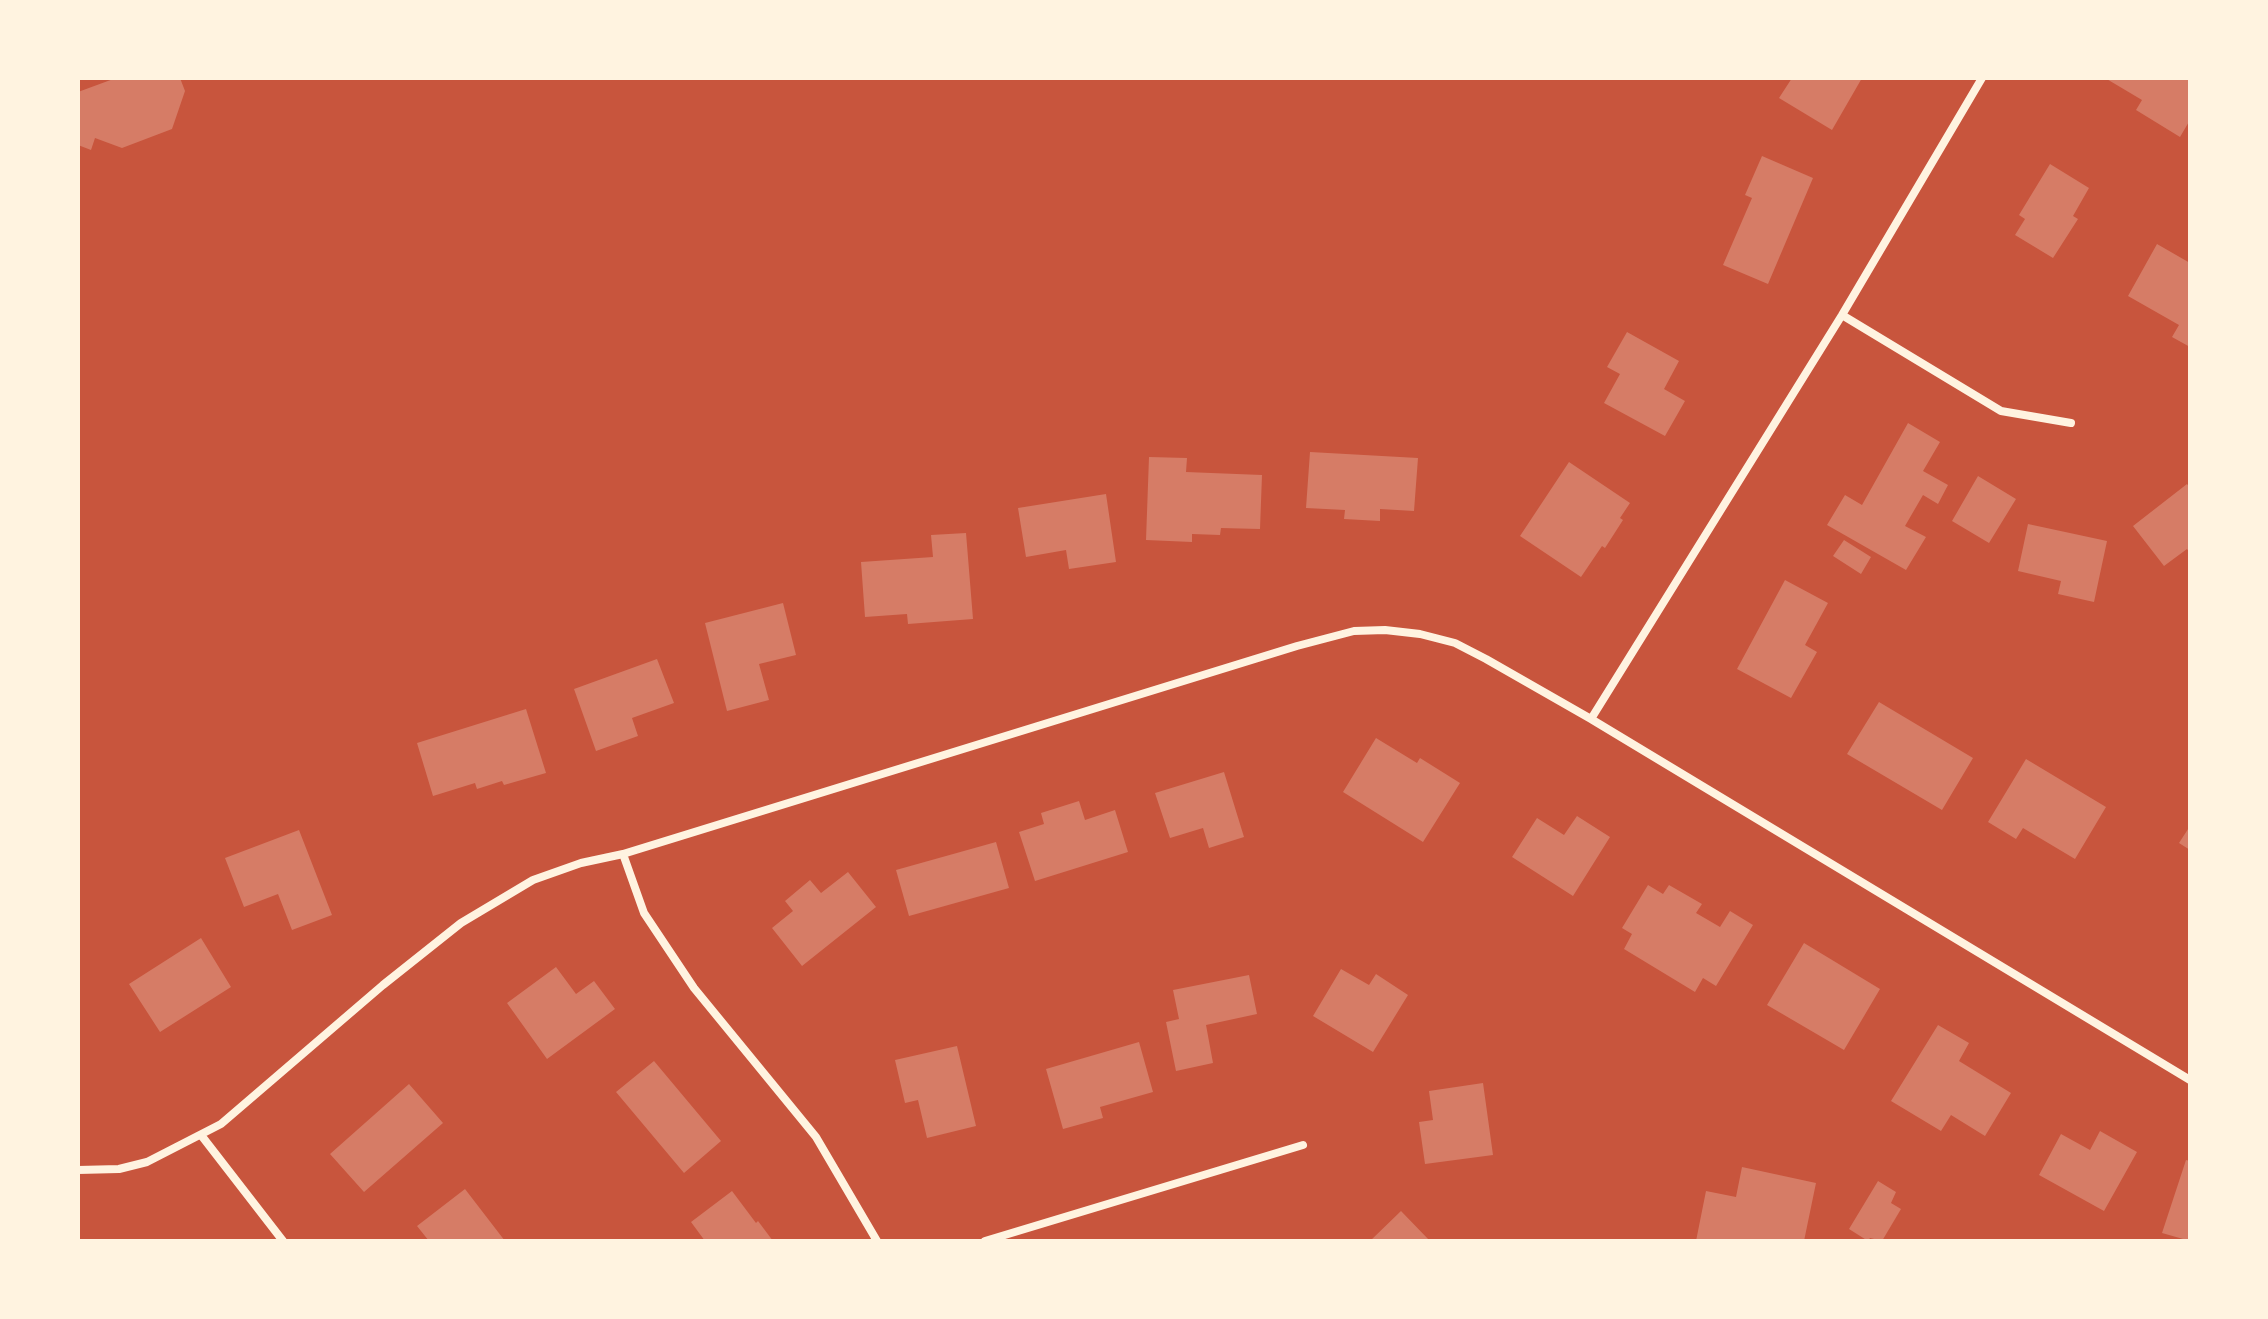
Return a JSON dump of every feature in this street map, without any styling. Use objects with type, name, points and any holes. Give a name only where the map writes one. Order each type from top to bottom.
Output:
[{"type":"street","points":[[1591,719],[1842,315],[1982,78]]},
{"type":"street","points":[[1842,315],[2001,411],[2071,423]]},
{"type":"street","points":[[78,1170],[119,1169],[147,1162],[221,1124],[383,985],[481,910],[533,880],[1354,631],[1385,630],[1420,634],[1455,643],[1591,719],[2190,1080]]},
{"type":"street","points":[[623,854],[644,913],[694,988],[816,1137],[877,1241]]},
{"type":"street","points":[[201,1135],[283,1241]]},
{"type":"street","points":[[985,1241],[1303,1145]]},
{"type":"building","points":[[116,78],[180,78],[185,91],[172,129],[122,148],[95,138],[91,150],[78,145],[78,92]]},
{"type":"building","points":[[1792,78],[1862,78],[1832,130],[1779,98]]},
{"type":"building","points":[[2105,78],[2190,78],[2190,120],[2180,137],[2136,110],[2142,100]]},
{"type":"building","points":[[1762,156],[1813,178],[1768,284],[1723,265],[1752,198],[1745,195]]},
{"type":"building","points":[[2050,164],[2089,188],[2073,216],[2078,219],[2053,258],[2015,235],[2025,219],[2019,215]]},
{"type":"building","points":[[2157,244],[2190,263],[2190,347],[2172,337],[2179,325],[2128,296]]},
{"type":"building","points":[[1627,332],[1679,361],[1664,389],[1685,401],[1665,436],[1604,403],[1620,374],[1607,367]]},
{"type":"building","points":[[1908,423],[1940,442],[1923,471],[1948,485],[1938,504],[1923,495],[1905,526],[1926,537],[1906,570],[1827,525],[1845,495],[1862,505]]},
{"type":"building","points":[[1310,452],[1418,458],[1414,511],[1380,509],[1380,521],[1344,519],[1345,510],[1306,508]]},
{"type":"building","points":[[1149,457],[1187,458],[1186,472],[1262,475],[1260,529],[1221,528],[1220,535],[1192,534],[1192,542],[1146,540]]},
{"type":"building","points":[[1569,462],[1630,503],[1605,548],[1602,546],[1581,577],[1520,536]]},
{"type":"building","points":[[1978,476],[2016,499],[1989,543],[1952,521]]},
{"type":"building","points":[[2187,484],[2190,488],[2190,553],[2187,549],[2164,566],[2133,526]]},
{"type":"building","points":[[1106,494],[1116,562],[1069,569],[1066,550],[1026,557],[1018,508]]},
{"type":"building","points":[[2028,524],[2107,541],[2094,602],[2058,594],[2061,581],[2018,571]]},
{"type":"building","points":[[966,533],[973,619],[908,624],[907,614],[865,617],[861,562],[933,557],[931,535]]},
{"type":"building","points":[[1844,540],[1871,557],[1861,574],[1833,556]]},
{"type":"building","points":[[1785,580],[1828,603],[1805,645],[1817,652],[1791,698],[1737,669]]},
{"type":"building","points":[[783,603],[796,655],[759,664],[769,700],[727,711],[705,623]]},
{"type":"building","points":[[657,659],[674,703],[632,718],[638,736],[596,751],[574,689]]},
{"type":"building","points":[[1879,702],[1973,758],[1942,810],[1847,754]]},
{"type":"building","points":[[526,709],[546,773],[477,789],[475,783],[433,796],[417,743]]},
{"type":"building","points":[[1376,738],[1417,763],[1420,758],[1460,783],[1423,842],[1343,792]]},
{"type":"building","points":[[2026,759],[2106,807],[2075,859],[2023,828],[2016,839],[1988,822]]},
{"type":"building","points":[[1224,772],[1244,837],[1209,848],[1203,828],[1170,838],[1155,793]]},
{"type":"building","points":[[1079,801],[1085,820],[1115,810],[1128,852],[1035,881],[1019,832],[1044,824],[1041,813]]},
{"type":"building","points":[[1577,816],[1610,837],[1573,896],[1512,857],[1537,818],[1564,835]]},
{"type":"building","points":[[2190,826],[2190,850],[2179,843]]},
{"type":"building","points":[[299,830],[332,915],[292,930],[278,894],[244,907],[225,858]]},
{"type":"building","points":[[996,842],[1009,888],[909,916],[896,870]]},
{"type":"building","points":[[848,872],[876,907],[802,966],[772,928],[793,911],[785,901],[810,880],[821,893]]},
{"type":"building","points":[[1648,885],[1663,894],[1669,885],[1702,904],[1696,913],[1720,927],[1730,911],[1753,925],[1716,986],[1703,978],[1695,992],[1624,949],[1632,934],[1622,928]]},
{"type":"building","points":[[201,938],[231,987],[160,1032],[129,984]]},
{"type":"building","points":[[1804,943],[1880,989],[1844,1050],[1767,1005]]},
{"type":"building","points":[[556,967],[576,994],[594,981],[615,1009],[547,1059],[507,1003]]},
{"type":"building","points":[[1341,969],[1369,985],[1376,974],[1408,995],[1373,1052],[1313,1016]]},
{"type":"building","points":[[1249,975],[1257,1014],[1206,1025],[1213,1063],[1176,1071],[1166,1022],[1179,1019],[1173,990]]},
{"type":"building","points":[[1938,1025],[1969,1043],[1959,1061],[2011,1093],[1985,1136],[1951,1115],[1941,1131],[1891,1101]]},
{"type":"building","points":[[1139,1042],[1153,1092],[1100,1107],[1103,1118],[1063,1129],[1046,1069]]},
{"type":"building","points":[[957,1046],[976,1126],[927,1138],[918,1100],[905,1103],[895,1060]]},
{"type":"building","points":[[654,1061],[721,1141],[684,1173],[616,1092]]},
{"type":"building","points":[[1483,1083],[1493,1155],[1425,1164],[1419,1122],[1433,1120],[1429,1091]]},
{"type":"building","points":[[409,1084],[443,1123],[364,1192],[330,1154]]},
{"type":"building","points":[[2100,1131],[2137,1152],[2104,1211],[2039,1175],[2061,1134],[2090,1150]]},
{"type":"building","points":[[2186,1160],[2190,1161],[2190,1241],[2162,1233]]},
{"type":"building","points":[[1742,1167],[1816,1183],[1804,1241],[1696,1241],[1706,1191],[1736,1197]]},
{"type":"building","points":[[1878,1181],[1896,1192],[1891,1203],[1901,1209],[1882,1241],[1870,1238],[1868,1241],[1849,1229]]},
{"type":"building","points":[[465,1189],[505,1241],[429,1241],[417,1226]]},
{"type":"building","points":[[732,1191],[773,1241],[705,1241],[691,1222]]},
{"type":"building","points":[[1401,1211],[1430,1241],[1370,1241]]}]
